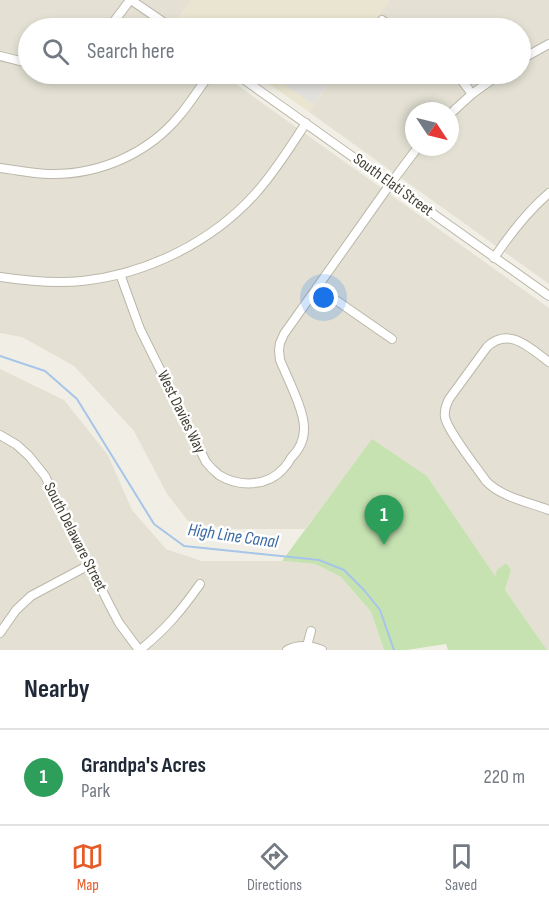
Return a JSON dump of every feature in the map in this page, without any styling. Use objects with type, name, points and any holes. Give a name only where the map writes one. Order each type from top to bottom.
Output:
[{"type":"street","points":[[116,18],[130,0],[157,18]]},
{"type":"street","points":[[531,54],[549,44]]},
{"type":"street","points":[[0,56],[18,60]]},
{"type":"street","points":[[0,168],[65,174],[94,169],[126,157],[166,129],[180,115],[203,84]]},
{"type":"street","name":"South Elati Street","points":[[250,84],[549,296]]},
{"type":"street","points":[[464,84],[472,94]]},
{"type":"street","points":[[459,106],[486,84]]},
{"type":"street","points":[[0,277],[38,282],[70,282],[120,274],[178,252],[230,218],[254,195],[270,177],[306,123]]},
{"type":"street","name":"West Davies Way","points":[[120,274],[140,329],[206,462],[220,476],[230,480],[247,484],[264,481],[278,473],[297,452],[304,432],[303,417],[280,360],[280,343],[317,286],[411,156]]},
{"type":"street","points":[[494,258],[513,230],[549,193]]},
{"type":"street","points":[[317,286],[392,339]]},
{"type":"street","points":[[549,362],[516,339],[506,338],[494,341],[486,347],[449,399],[445,415],[449,427],[491,487],[549,510]]},
{"type":"street","name":"South Delaware Street","points":[[0,435],[17,445],[45,476],[119,623],[139,650]]},
{"type":"street","points":[[0,633],[16,610],[31,596],[89,565]]},
{"type":"street","points":[[139,650],[173,621],[200,584]]},
{"type":"street","points":[[307,646],[311,631]]},
{"type":"street","points":[[287,650],[296,646],[322,650]]},
{"type":"shaded area","points":[[0,0],[192,0],[178,18],[18,18],[18,84],[236,84],[549,308],[549,650],[505,590],[511,570],[495,577],[427,476],[372,440],[305,529],[233,529],[188,521],[167,494],[134,431],[74,366],[22,337],[0,333]]},
{"type":"shaded area","points":[[192,0],[390,0],[377,18],[179,18]]},
{"type":"shaded area","points":[[389,0],[549,0],[549,284],[309,112],[330,84],[531,84],[531,18],[376,18]]},
{"type":"shaded area","points":[[269,84],[330,84],[309,112]]},
{"type":"shaded area","points":[[283,84],[328,84],[314,104]]},
{"type":"shaded area","points":[[0,369],[64,400],[108,455],[132,510],[166,549],[202,561],[282,561],[315,564],[341,577],[371,612],[384,650],[0,650]]},
{"type":"green space","points":[[372,439],[427,476],[495,576],[497,570],[506,563],[511,570],[505,590],[547,650],[448,650],[446,644],[407,650],[384,650],[371,612],[341,577],[315,564],[282,561]]},
{"type":"waterway","name":"High Line Canal","points":[[0,356],[45,371],[77,399],[154,524],[184,546],[319,560],[344,570],[380,610],[394,650]]},
{"type":"place","name":"Grandpa's Acres","points":[[384,545]]}]
